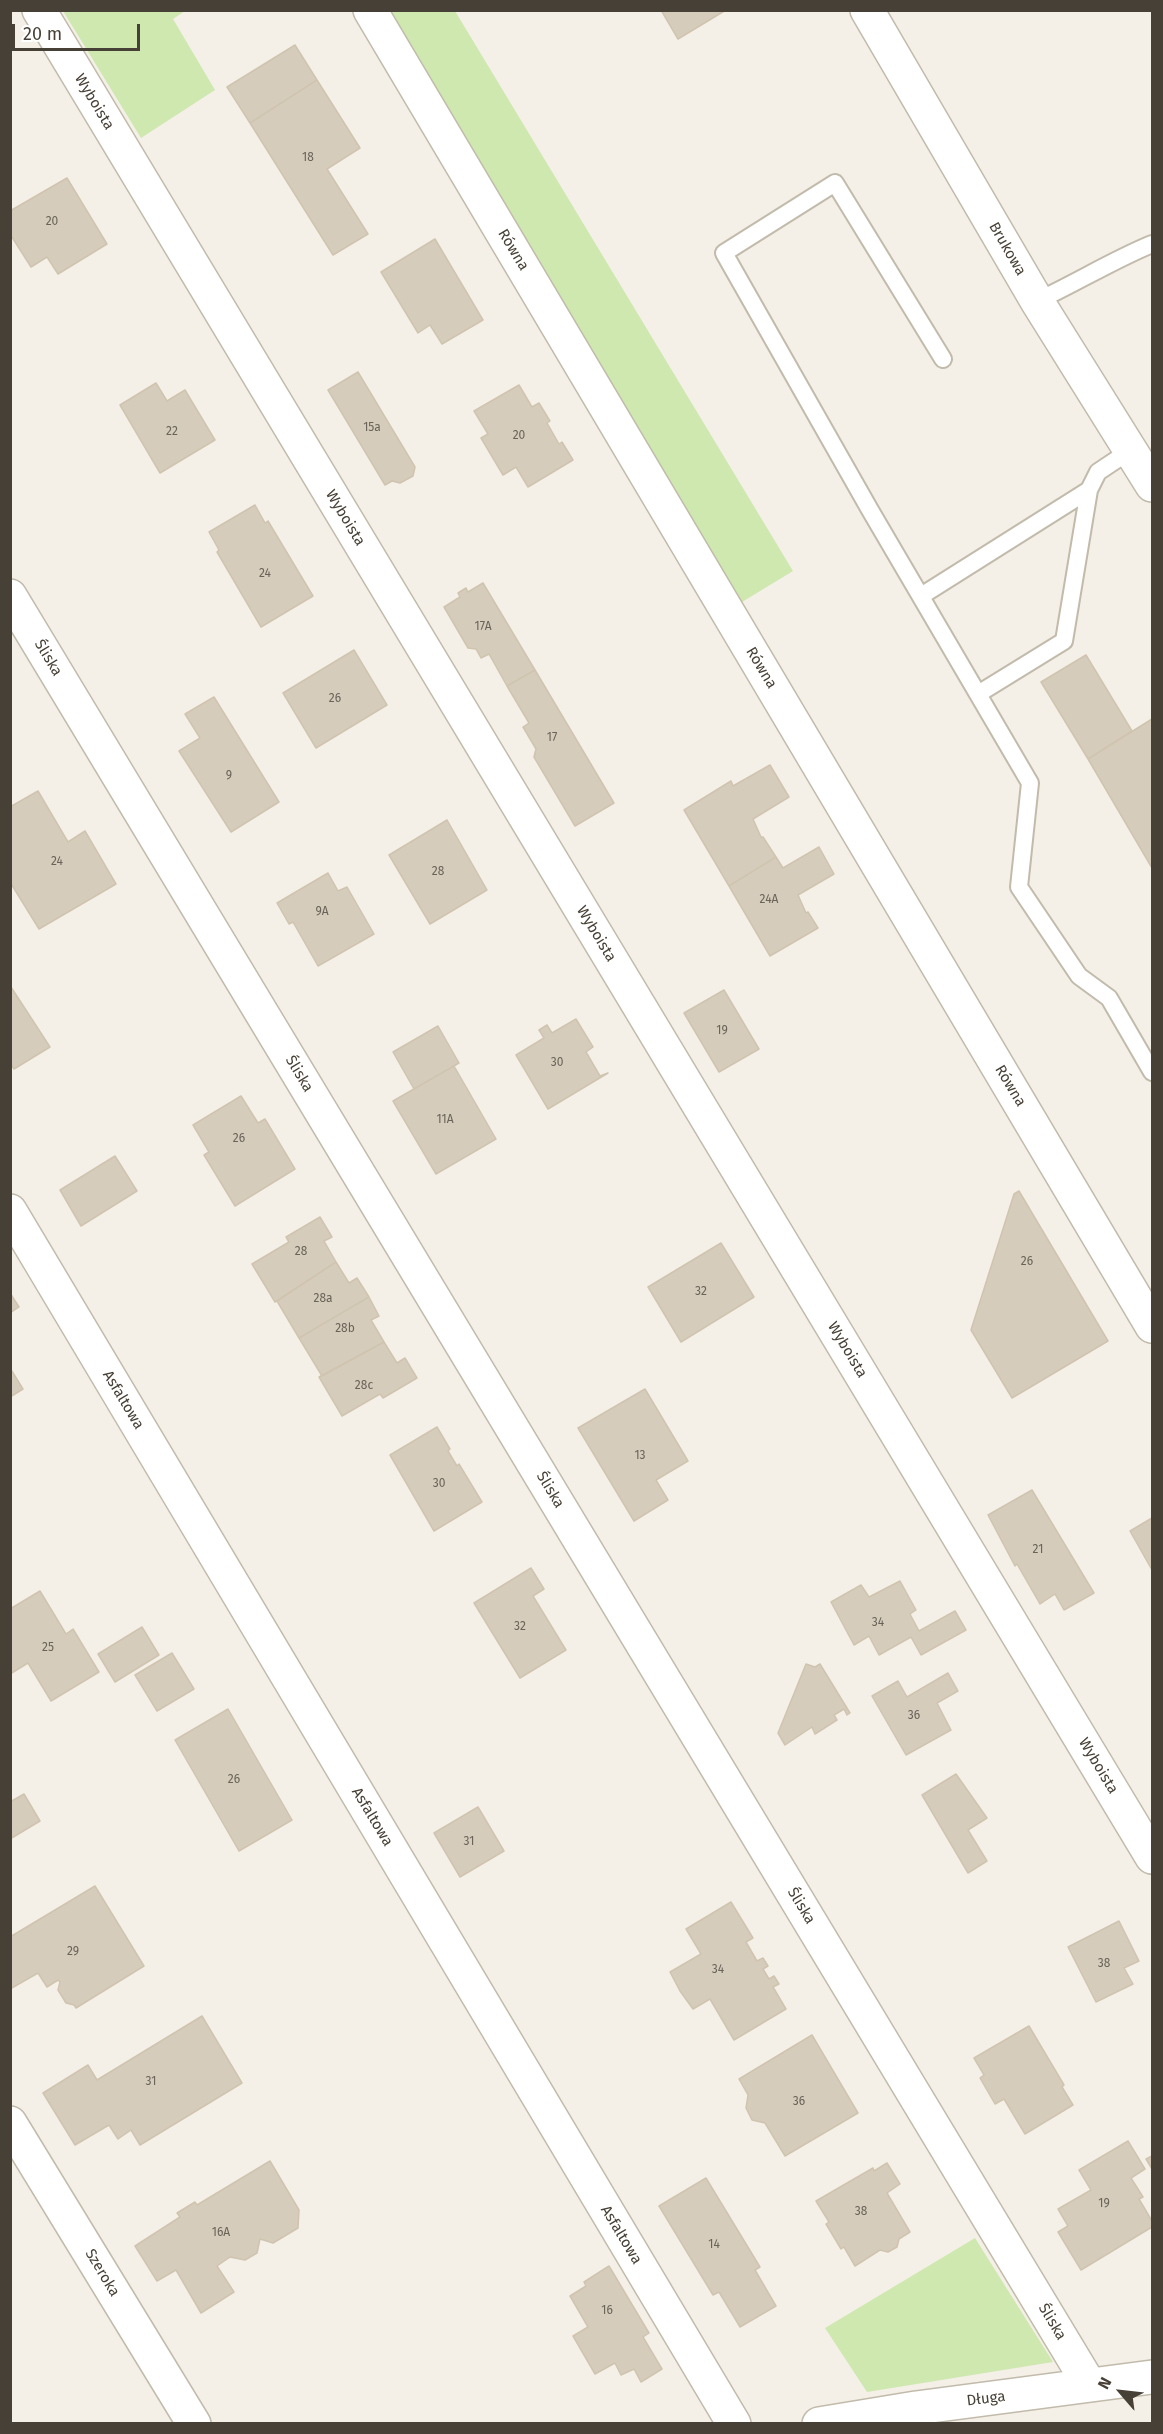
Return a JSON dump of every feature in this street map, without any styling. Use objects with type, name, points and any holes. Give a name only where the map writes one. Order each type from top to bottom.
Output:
[{"type":"street","name":"Wyboista","points":[[39,10],[1152,1857]]},
{"type":"street","name":"Równa","points":[[370,10],[1152,1326]]},
{"type":"street","name":"Brukowa","points":[[867,10],[1037,301],[1152,485]]},
{"type":"street","name":"Śliska","points":[[10,596],[1089,2384]]},
{"type":"street","name":"Asfaltowa","points":[[10,1211],[734,2424]]},
{"type":"street","name":"Szeroka","points":[[10,2123],[194,2424]]},
{"type":"street","name":"Długa","points":[[819,2424],[921,2416],[1089,2384],[1149,2384]]},
{"type":"lane","points":[[943,359],[835,183],[724,253],[1030,783],[1019,887],[1079,976],[1109,998],[1152,1072]]},
{"type":"lane","points":[[1037,301],[1152,244]]},
{"type":"lane","points":[[978,694],[1064,641],[1089,490],[1098,472],[1131,450]]},
{"type":"lane","points":[[921,596],[1089,490]]},
{"type":"green space","points":[[63,11],[185,11],[173,19],[215,90],[141,138]]},
{"type":"green space","points":[[383,11],[455,11],[793,571],[742,602]]},
{"type":"green space","points":[[975,2238],[1053,2362],[867,2392],[825,2328]]},
{"type":"building","points":[[661,10],[726,10],[678,39]]},
{"type":"building","points":[[295,45],[317,80],[250,123],[227,87]]},
{"type":"building","points":[[317,80],[360,148],[327,169],[368,234],[333,255],[250,123]]},
{"type":"building","points":[[67,178],[107,244],[58,274],[47,257],[31,267],[10,234],[10,211]]},
{"type":"building","points":[[435,239],[483,320],[442,344],[430,325],[418,333],[381,272]]},
{"type":"building","points":[[358,372],[415,467],[413,476],[400,483],[392,481],[385,485],[328,390]]},
{"type":"building","points":[[156,383],[167,401],[185,390],[215,440],[160,473],[120,405]]},
{"type":"building","points":[[519,385],[532,407],[539,403],[550,421],[547,423],[559,444],[562,442],[573,460],[528,487],[516,467],[503,475],[481,438],[488,434],[474,411]]},
{"type":"building","points":[[255,505],[265,523],[268,521],[313,596],[261,627],[217,552],[219,550],[209,532]]},
{"type":"building","points":[[483,583],[535,670],[507,686],[489,654],[481,658],[476,649],[468,648],[444,607],[460,597],[458,593],[466,588],[468,592]]},
{"type":"building","points":[[354,650],[387,705],[316,748],[283,693]]},
{"type":"building","points":[[1086,655],[1132,731],[1088,759],[1041,682]]},
{"type":"building","points":[[535,670],[614,803],[575,826],[534,757],[536,749],[523,727],[529,723],[507,686]]},
{"type":"building","points":[[214,697],[279,802],[231,832],[179,751],[200,738],[185,714]]},
{"type":"building","points":[[1152,719],[1152,868],[1088,759]]},
{"type":"building","points":[[770,765],[789,797],[753,819],[761,837],[776,857],[729,886],[684,810],[731,781],[733,786]]},
{"type":"building","points":[[38,791],[68,842],[85,831],[116,884],[39,929],[10,882],[10,807]]},
{"type":"building","points":[[447,820],[487,890],[430,924],[389,855]]},
{"type":"building","points":[[819,847],[834,874],[798,895],[806,913],[808,912],[818,928],[770,956],[729,886],[776,857],[783,868]]},
{"type":"building","points":[[328,873],[338,891],[347,887],[374,934],[318,966],[293,922],[289,924],[277,903]]},
{"type":"building","points":[[11,987],[50,1047],[14,1069],[10,1063]]},
{"type":"building","points":[[724,990],[759,1049],[719,1072],[684,1013]]},
{"type":"building","points":[[576,1019],[593,1047],[586,1052],[600,1076],[608,1073],[548,1109],[516,1055],[544,1038],[539,1030],[547,1025],[552,1033]]},
{"type":"building","points":[[438,1026],[459,1063],[414,1089],[393,1052]]},
{"type":"building","points":[[454,1066],[496,1139],[436,1174],[393,1101]]},
{"type":"building","points":[[241,1096],[258,1123],[265,1119],[295,1169],[235,1206],[204,1155],[209,1152],[193,1125]]},
{"type":"building","points":[[115,1156],[137,1191],[81,1226],[60,1190]]},
{"type":"building","points":[[1019,1191],[1108,1341],[1012,1398],[971,1330],[1014,1194]]},
{"type":"building","points":[[320,1217],[332,1237],[324,1241],[336,1262],[275,1302],[252,1264],[289,1242],[286,1237]]},
{"type":"building","points":[[721,1243],[754,1297],[681,1342],[648,1287]]},
{"type":"building","points":[[336,1262],[349,1283],[357,1278],[369,1297],[299,1338],[277,1301]]},
{"type":"building","points":[[10,1293],[19,1307],[10,1313]]},
{"type":"building","points":[[369,1297],[379,1316],[371,1320],[384,1342],[322,1376],[299,1338]]},
{"type":"building","points":[[384,1342],[397,1363],[405,1358],[417,1378],[383,1398],[380,1394],[342,1416],[319,1377]]},
{"type":"building","points":[[10,1368],[23,1389],[10,1397]]},
{"type":"building","points":[[645,1389],[688,1461],[656,1480],[668,1500],[634,1521],[578,1428]]},
{"type":"building","points":[[437,1427],[457,1466],[459,1464],[482,1502],[434,1531],[390,1455]]},
{"type":"building","points":[[1032,1490],[1094,1593],[1064,1610],[1055,1594],[1040,1604],[1017,1564],[1015,1566],[988,1515]]},
{"type":"building","points":[[1152,1518],[1152,1570],[1130,1531]]},
{"type":"building","points":[[531,1568],[544,1589],[533,1596],[566,1650],[520,1678],[474,1603]]},
{"type":"building","points":[[900,1581],[916,1610],[910,1614],[919,1631],[955,1611],[966,1630],[921,1655],[911,1637],[879,1655],[869,1636],[854,1645],[831,1602],[861,1585],[869,1597]]},
{"type":"building","points":[[40,1591],[66,1634],[73,1629],[99,1672],[51,1701],[28,1663],[10,1674],[10,1609]]},
{"type":"building","points":[[142,1627],[159,1655],[115,1682],[98,1654]]},
{"type":"building","points":[[172,1653],[194,1689],[157,1711],[135,1675]]},
{"type":"building","points":[[806,1664],[815,1667],[820,1664],[850,1713],[847,1715],[844,1709],[834,1715],[837,1720],[815,1734],[812,1727],[785,1745],[778,1733]]},
{"type":"building","points":[[948,1673],[958,1691],[937,1703],[951,1730],[906,1755],[872,1696],[898,1681],[907,1697]]},
{"type":"building","points":[[228,1709],[292,1820],[239,1851],[175,1740]]},
{"type":"building","points":[[956,1774],[987,1818],[968,1830],[987,1861],[968,1873],[922,1795]]},
{"type":"building","points":[[24,1794],[40,1821],[10,1839],[10,1802]]},
{"type":"building","points":[[478,1807],[504,1851],[460,1877],[434,1833]]},
{"type":"building","points":[[95,1886],[144,1966],[76,2008],[66,2003],[58,1990],[60,1982],[58,1980],[47,1987],[38,1973],[10,1989],[10,1937]]},
{"type":"building","points":[[731,1902],[753,1938],[746,1942],[757,1961],[763,1958],[768,1966],[763,1969],[769,1979],[774,1976],[779,1984],[773,1987],[786,2009],[734,2040],[710,1999],[693,2009],[670,1972],[701,1954],[686,1929]]},
{"type":"building","points":[[1119,1921],[1139,1961],[1124,1968],[1133,1984],[1096,2002],[1068,1947]]},
{"type":"building","points":[[202,2016],[242,2083],[140,2145],[131,2130],[118,2139],[109,2125],[75,2145],[43,2093],[88,2065],[97,2080]]},
{"type":"building","points":[[1029,2026],[1064,2085],[1062,2087],[1073,2105],[1025,2134],[1004,2099],[995,2104],[980,2078],[984,2075],[974,2058]]},
{"type":"building","points":[[812,2035],[858,2113],[785,2156],[765,2123],[752,2120],[746,2108],[748,2095],[739,2079]]},
{"type":"building","points":[[1128,2141],[1145,2169],[1131,2178],[1143,2197],[1139,2199],[1152,2221],[1152,2227],[1081,2270],[1058,2232],[1068,2226],[1058,2209],[1091,2190],[1079,2170]]},
{"type":"building","points":[[1152,2156],[1152,2169],[1146,2159]]},
{"type":"building","points":[[270,2161],[299,2210],[298,2228],[273,2243],[260,2239],[257,2253],[245,2260],[230,2257],[217,2266],[234,2292],[201,2313],[176,2270],[157,2281],[135,2246],[180,2217],[177,2213],[195,2202],[197,2205]]},
{"type":"building","points":[[887,2163],[900,2184],[887,2193],[910,2232],[899,2239],[897,2247],[888,2252],[880,2250],[855,2266],[844,2247],[841,2249],[826,2224],[829,2222],[816,2201],[873,2168],[874,2171]]},
{"type":"building","points":[[706,2178],[760,2267],[755,2270],[776,2306],[740,2327],[719,2292],[713,2295],[659,2206]]},
{"type":"building","points":[[609,2266],[649,2333],[643,2337],[662,2369],[641,2382],[634,2369],[621,2375],[615,2363],[595,2374],[573,2336],[588,2327],[570,2296],[586,2286],[584,2282]]}]
